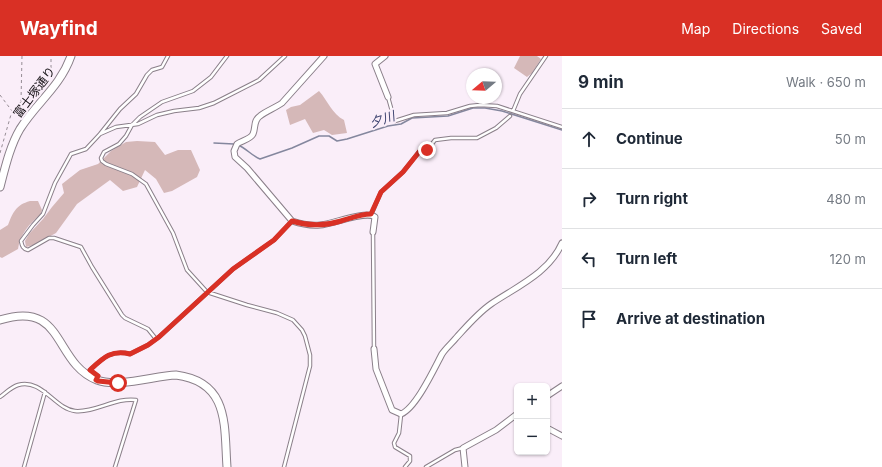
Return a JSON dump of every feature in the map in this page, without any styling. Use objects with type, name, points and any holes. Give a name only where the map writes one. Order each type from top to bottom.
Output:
[{"type":"street","name":"富士塚通り","points":[[0,188],[9,157],[19,131],[30,115],[56,86],[71,56]]},
{"type":"street","points":[[324,56],[282,102],[275,108],[260,116],[255,122],[253,133],[250,137],[237,144],[234,151],[235,157],[247,168],[292,221],[302,224],[319,225],[339,222],[364,214],[371,214],[375,217],[373,232]]},
{"type":"street","points":[[385,56],[375,64],[388,97]]},
{"type":"street","points":[[374,349],[376,369],[392,410],[401,414],[406,412],[416,400],[443,352],[466,327],[491,304],[520,287],[545,267],[558,253],[562,244]]},
{"type":"street","points":[[0,320],[16,316],[25,316],[45,322],[55,333],[76,366],[96,380],[118,383],[176,375],[186,376],[202,383],[215,395],[222,410],[227,467]]},
{"type":"street","points":[[550,394],[562,386]]},
{"type":"street","points":[[466,467],[463,448],[496,430],[514,416]]},
{"type":"street","points":[[550,430],[562,436]]},
{"type":"lane","points":[[156,339],[148,329],[125,318],[122,315],[92,268],[81,247],[50,238],[28,250],[22,246],[21,241],[43,214],[55,183],[71,154],[86,149],[120,109],[136,94],[147,75],[152,70],[162,67],[168,56]]},
{"type":"lane","points":[[227,56],[211,77],[193,91],[162,102],[140,117],[132,125],[126,136],[119,144],[104,152],[101,158],[102,161],[132,174],[146,184],[173,233],[187,270],[208,292],[286,317],[293,320],[302,330],[310,355],[310,366],[284,467]]},
{"type":"lane","points":[[100,134],[116,127],[138,124],[174,111],[199,108],[214,103],[259,80],[286,56]]},
{"type":"lane","points":[[513,111],[520,94],[546,56]]},
{"type":"lane","points":[[388,97],[395,121],[414,115],[447,113],[470,106],[497,106],[562,127]]},
{"type":"lane","points":[[371,214],[381,192],[403,172],[419,152],[427,150],[435,140],[450,138],[476,138],[496,128],[510,116]]},
{"type":"lane","points":[[96,380],[98,376],[90,370],[107,356],[111,353],[124,352],[130,354],[156,339],[233,269],[274,240],[292,221]]},
{"type":"lane","points":[[373,232],[374,349]]},
{"type":"lane","points":[[0,397],[11,388],[18,385],[31,384],[45,392],[67,409],[78,411],[129,399],[136,400],[115,467]]},
{"type":"lane","points":[[24,467],[45,392]]},
{"type":"lane","points":[[401,414],[399,433],[394,443],[395,447],[410,456],[410,461],[405,467]]},
{"type":"lane","points":[[426,467],[448,454],[463,448]]},
{"type":"path","points":[[21,102],[22,56]]},
{"type":"path","points":[[0,153],[12,111],[51,69],[51,56]]},
{"type":"path","points":[[0,95],[12,111]]},
{"type":"shaded area","points":[[520,56],[537,56],[541,59],[532,73],[527,77],[514,68]]},
{"type":"shaded area","points":[[319,91],[333,111],[344,120],[347,133],[332,135],[324,130],[313,133],[305,119],[290,125],[286,110],[300,105]]},
{"type":"shaded area","points":[[126,142],[155,142],[165,155],[178,150],[191,150],[200,170],[197,177],[172,191],[164,193],[156,179],[145,170],[137,187],[123,191],[110,180],[77,204],[56,233],[34,245],[26,247],[25,241],[29,234],[64,193],[62,184],[80,170],[98,164],[111,151]]},
{"type":"shaded area","points":[[30,201],[38,201],[42,210],[41,214],[26,229],[21,238],[18,249],[2,258],[0,257],[0,230],[8,225],[13,213],[18,207]]},
{"type":"waterway","name":"夕川","points":[[238,145],[260,159],[292,148],[319,136],[329,136],[337,141],[388,126],[401,124],[412,118],[448,116],[473,108],[485,108],[502,111],[562,130]]},
{"type":"waterway","name":"夕川","points":[[214,143],[234,144]]},
{"type":"route","points":[[118,383],[98,381],[96,380],[98,376],[90,370],[111,353],[124,352],[130,354],[139,348],[148,345],[159,337],[233,269],[274,240],[292,221],[302,224],[319,225],[339,222],[364,214],[371,214],[381,192],[403,172],[419,152],[427,150]]}]
